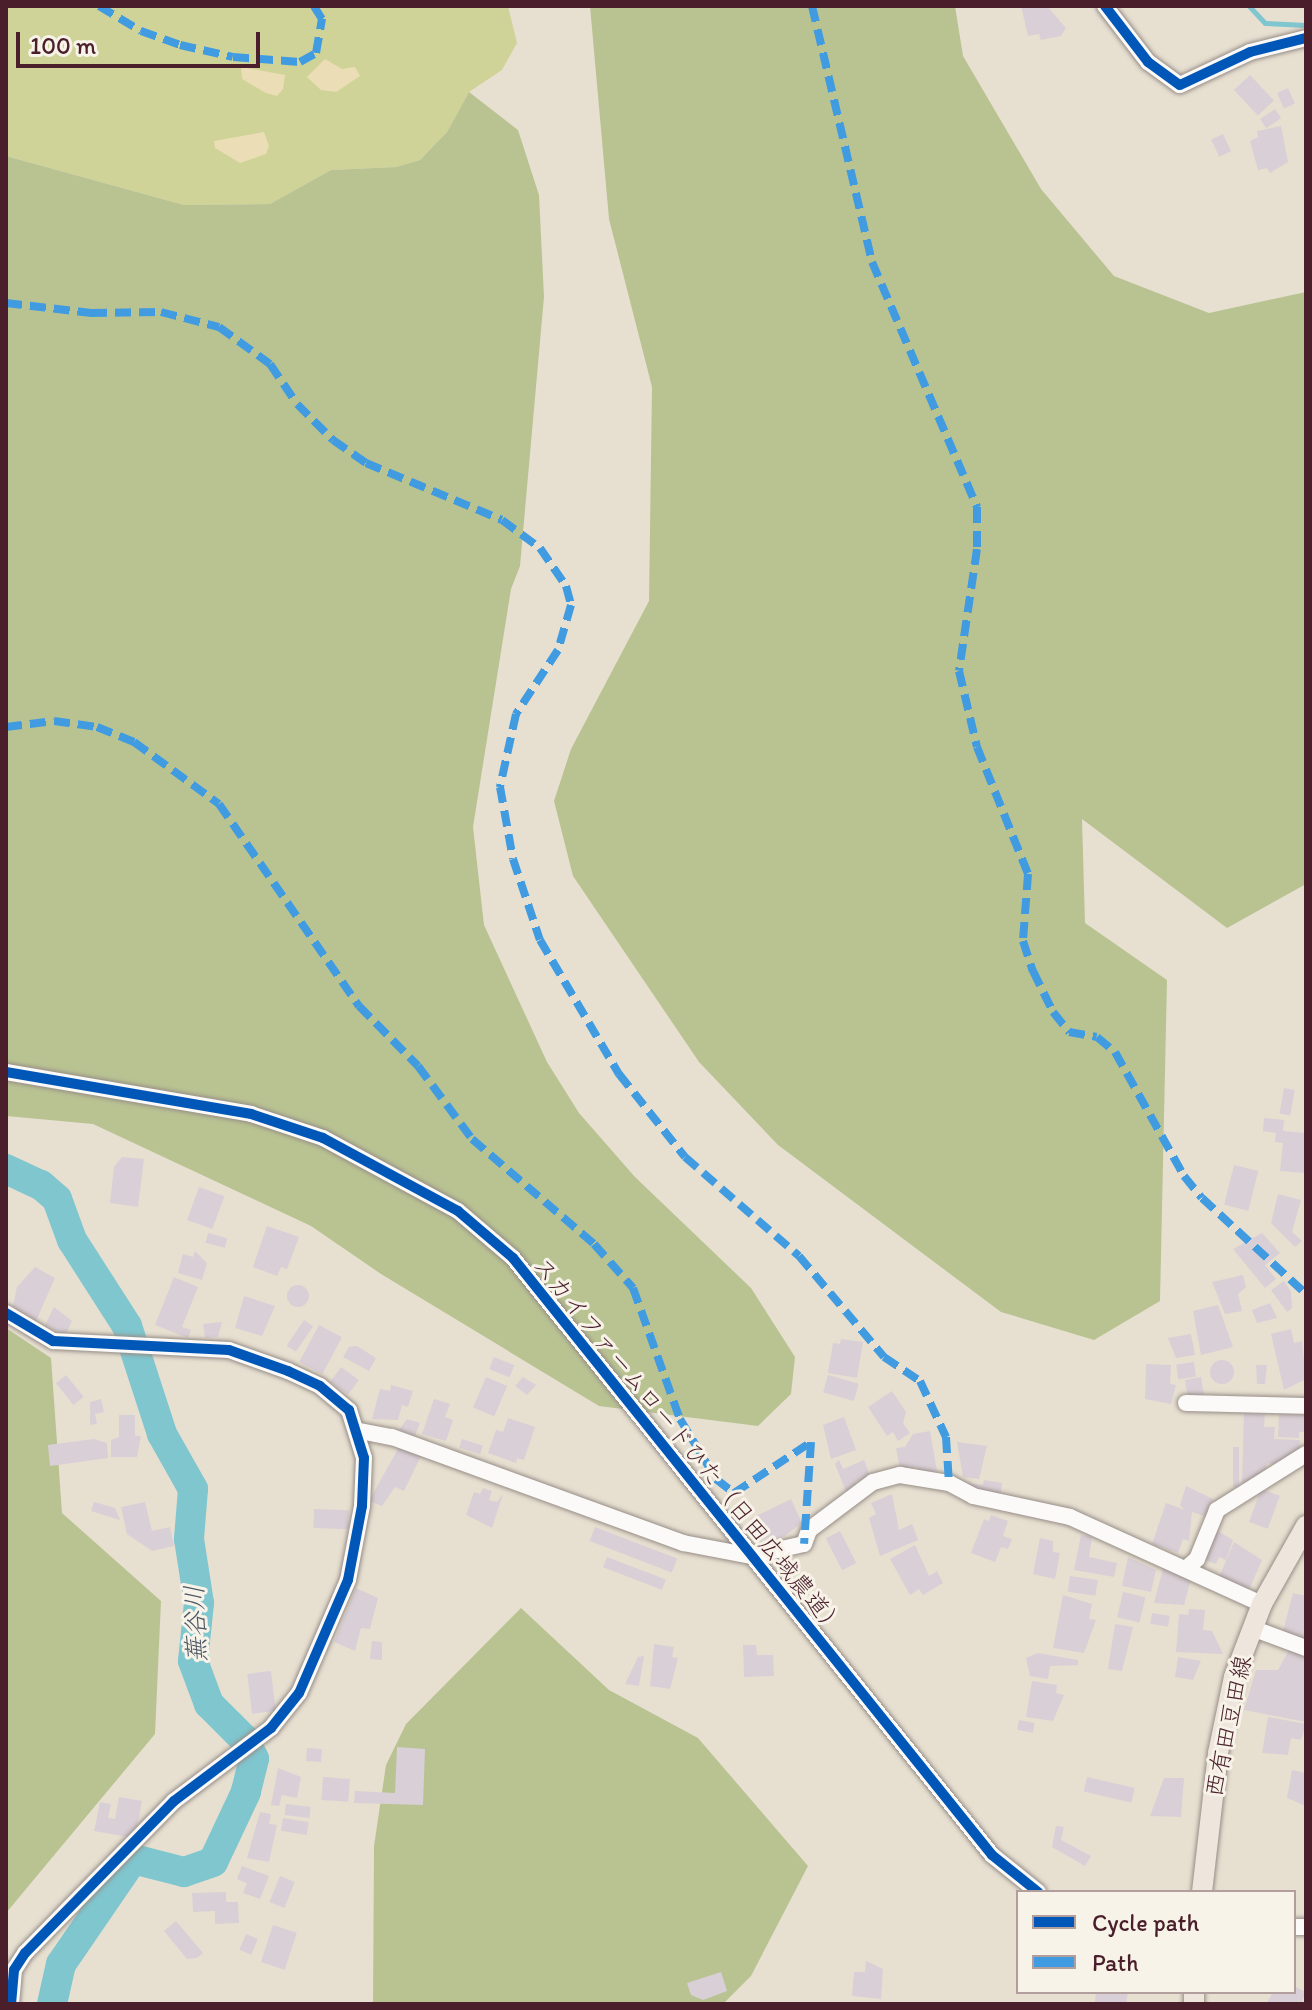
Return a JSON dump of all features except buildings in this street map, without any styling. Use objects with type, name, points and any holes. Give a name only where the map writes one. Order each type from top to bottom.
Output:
[{"type":"main road","name":"西有田豆田線","points":[[1202,1890],[1218,1753],[1234,1677],[1262,1604],[1306,1526]]},
{"type":"street","points":[[1105,6],[1148,62],[1180,85],[1250,52],[1306,38]]},
{"type":"street","name":"スカイファームロードひた（日田広域農道）","points":[[6,1072],[251,1114],[323,1138],[458,1211],[513,1258],[992,1855],[1036,1890]]},
{"type":"street","points":[[6,1313],[53,1341],[85,1346],[146,1342],[229,1350],[320,1386],[349,1410],[360,1431],[362,1506],[348,1580],[299,1693],[271,1728],[174,1801],[83,1899],[25,1953],[14,1970],[11,2004]]},
{"type":"street","points":[[1186,1403],[1306,1406]]},
{"type":"street","points":[[360,1431],[392,1437],[683,1543],[751,1556],[804,1544],[809,1530],[873,1482],[900,1475],[1070,1517],[1188,1567],[1262,1604]]},
{"type":"street","points":[[1188,1567],[1197,1559],[1217,1510],[1306,1454]]},
{"type":"street","points":[[1252,1628],[1306,1648]]},
{"type":"green space","points":[[6,6],[508,6],[517,43],[502,70],[469,92],[447,132],[420,160],[396,167],[331,170],[270,204],[184,205],[6,156]]},
{"type":"green space","points":[[590,6],[955,6],[963,56],[1041,189],[1114,276],[1209,313],[1306,292],[1306,884],[1227,928],[1082,819],[1085,923],[1167,980],[1160,1301],[1094,1340],[1001,1312],[778,1145],[699,1062],[573,876],[554,801],[571,749],[649,601],[652,387],[609,219]]},
{"type":"green space","points":[[469,92],[518,130],[539,195],[544,297],[520,566],[511,589],[473,827],[484,925],[547,1062],[579,1113],[635,1177],[751,1288],[795,1357],[791,1394],[758,1426],[599,1406],[381,1274],[311,1226],[93,1124],[6,1116],[6,156],[184,205],[270,204],[331,170],[396,167],[420,160],[447,132]]},
{"type":"green space","points":[[6,1328],[51,1358],[62,1513],[161,1601],[155,1734],[6,1913]]},
{"type":"green space","points":[[521,1608],[609,1690],[698,1738],[808,1866],[751,1976],[723,2004],[373,2004],[374,1846],[386,1765],[406,1724]]},
{"type":"sand","points":[[325,59],[342,69],[355,67],[360,76],[336,92],[321,90],[307,77]]},
{"type":"sand","points":[[241,67],[285,75],[283,89],[277,96],[266,93],[242,79]]},
{"type":"sand","points":[[264,132],[269,146],[266,154],[240,163],[215,148],[214,141]]},
{"type":"waterway","points":[[1249,6],[1265,23],[1306,25]]},
{"type":"waterway","name":"蕪谷川","points":[[6,1169],[41,1185],[57,1199],[72,1240],[127,1326],[162,1434],[193,1489],[189,1539],[199,1603],[193,1661],[209,1704],[244,1739],[254,1759],[246,1792],[213,1862],[184,1872],[133,1859],[61,1964],[52,2004]]},
{"type":"marked path","points":[[99,6],[141,31],[180,45],[233,57],[300,62],[316,53],[322,19],[314,6]]},
{"type":"marked path","points":[[812,6],[872,262],[977,507],[977,549],[959,671],[977,747],[1028,874],[1023,941],[1033,971],[1053,1012],[1069,1032],[1097,1037],[1115,1052],[1184,1176],[1202,1198],[1306,1294]]},
{"type":"marked path","points":[[6,303],[91,313],[161,312],[219,327],[270,364],[297,404],[333,440],[366,463],[502,520],[540,548],[566,586],[571,605],[558,650],[516,714],[500,787],[513,859],[540,940],[619,1074],[685,1157],[799,1256],[884,1357],[920,1381],[946,1437],[949,1483]]},
{"type":"marked path","points":[[6,727],[54,721],[97,727],[134,742],[219,804],[359,1006],[418,1066],[472,1139],[594,1244],[633,1288],[680,1419],[716,1479],[734,1493],[811,1442],[804,1544]]},
{"type":"cycle path","points":[[1105,6],[1148,62],[1180,85],[1250,52],[1306,38]]},
{"type":"cycle path","points":[[6,1072],[251,1114],[323,1138],[458,1211],[513,1258],[992,1855],[1036,1890]]},
{"type":"cycle path","points":[[6,1313],[53,1341],[229,1350],[288,1371],[320,1386],[349,1410],[364,1458],[362,1506],[348,1580],[299,1693],[271,1728],[174,1801],[25,1953],[14,1970],[11,2004]]}]
